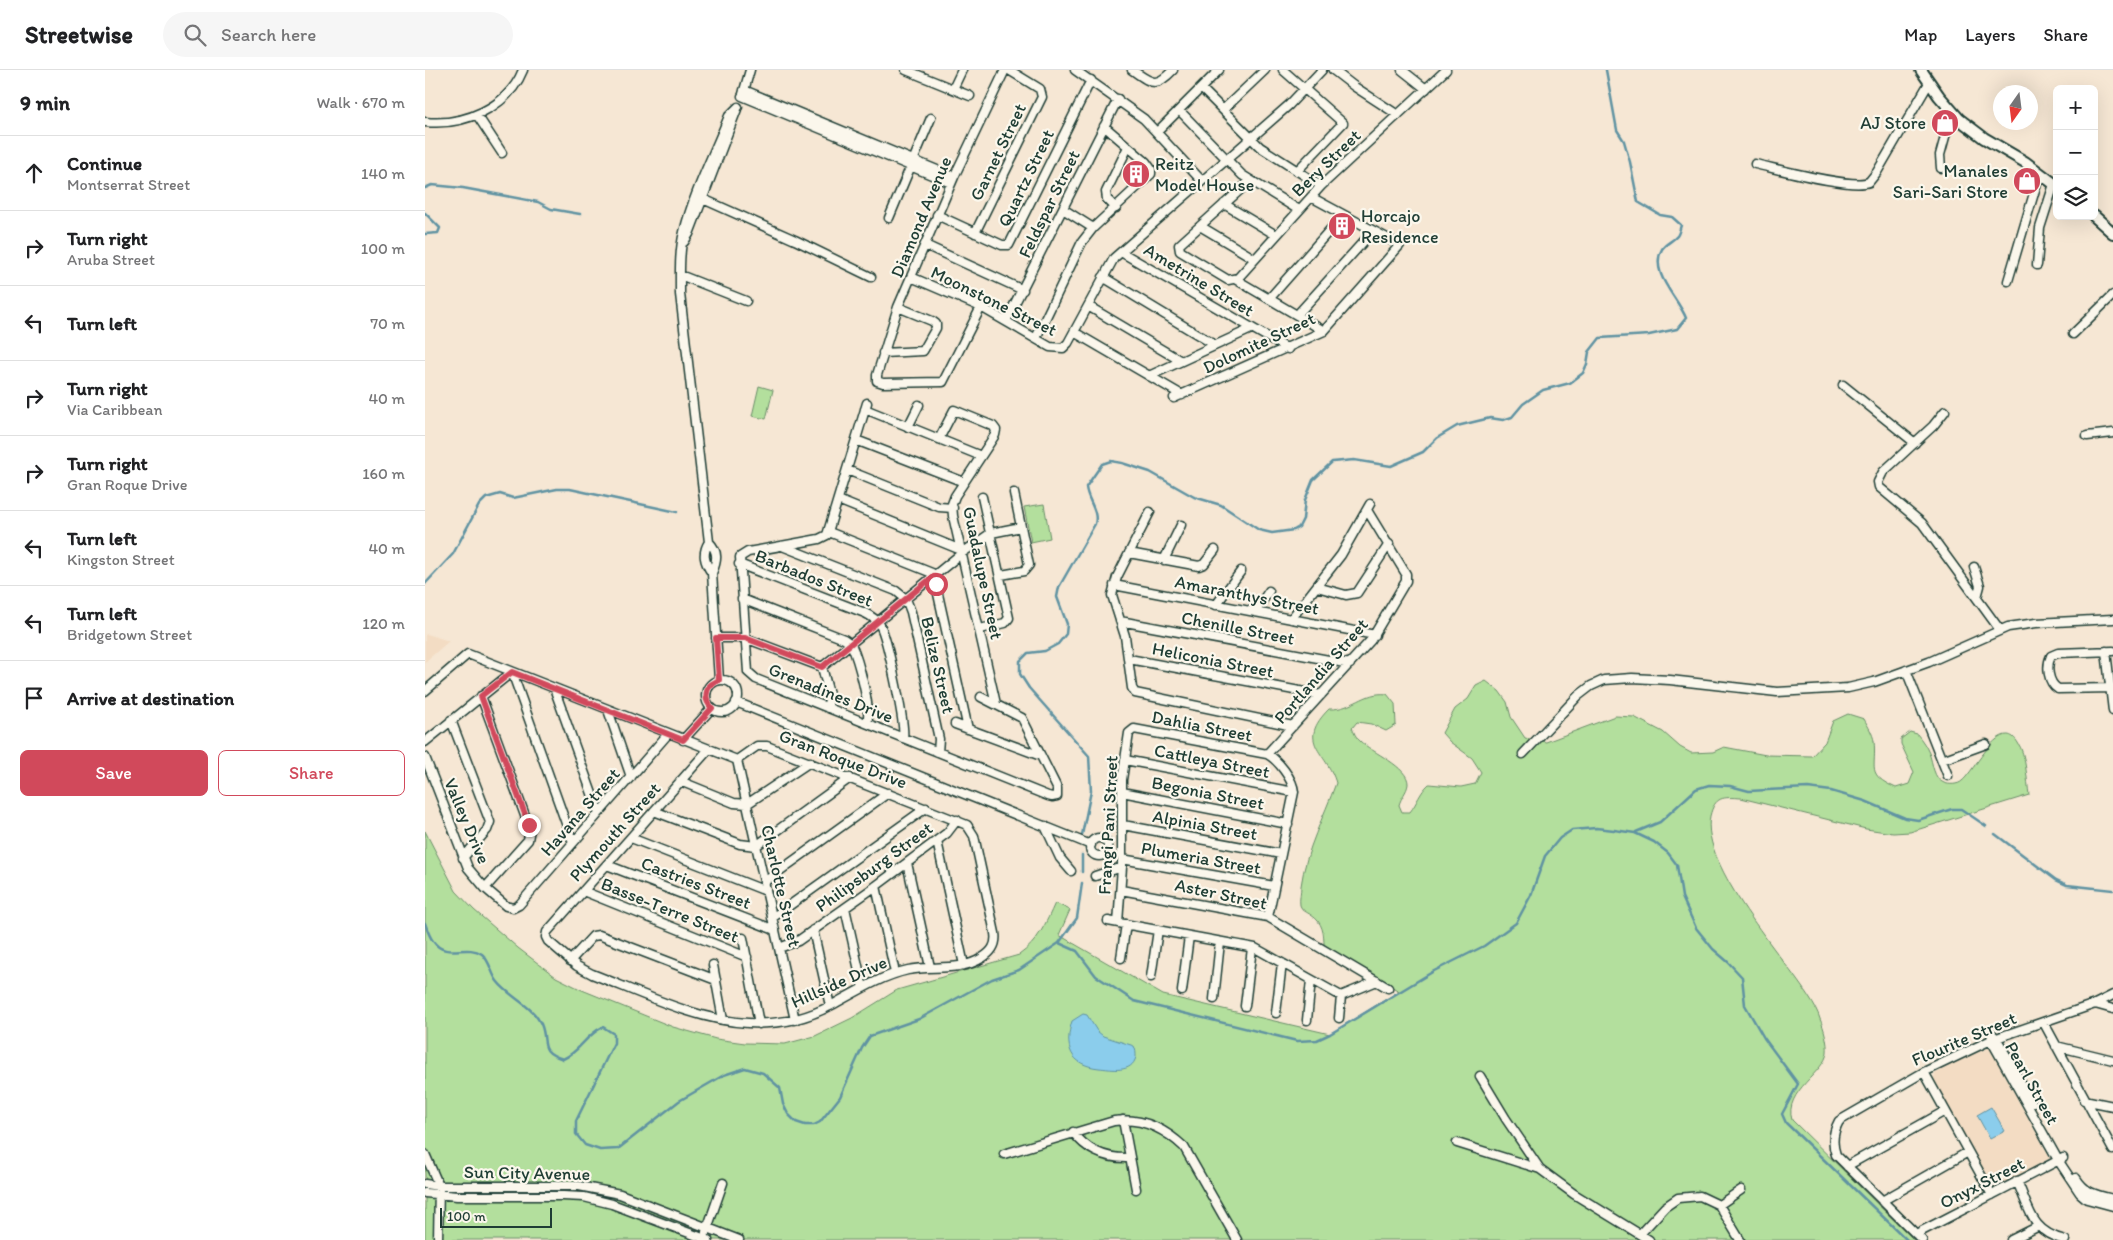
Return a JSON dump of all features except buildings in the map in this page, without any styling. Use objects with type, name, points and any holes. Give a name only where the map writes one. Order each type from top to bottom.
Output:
[{"type":"main road","points":[[1921,70],[1952,112],[1971,129],[2053,183]]},
{"type":"main road","points":[[2098,219],[2113,232]]},
{"type":"street","points":[[425,122],[439,124],[477,115],[492,107],[506,96],[515,85],[523,70]]},
{"type":"street","points":[[682,243],[689,234],[703,199],[750,70]]},
{"type":"street","points":[[909,70],[970,96]]},
{"type":"street","points":[[953,89],[961,70]]},
{"type":"street","name":"Diamond Avenue","points":[[981,307],[943,382],[883,383],[877,381],[883,353],[898,307],[952,180],[1005,70]]},
{"type":"street","name":"Garnet Street","points":[[975,233],[1042,97],[1040,90],[1009,70]]},
{"type":"street","points":[[1075,70],[1118,99],[1157,132],[1202,181]]},
{"type":"street","points":[[1132,70],[1149,81],[1156,83],[1163,80],[1173,70]]},
{"type":"street","points":[[1157,132],[1219,70]]},
{"type":"street","points":[[1223,110],[1265,70]]},
{"type":"street","points":[[1283,70],[1343,123],[1297,171]]},
{"type":"street","points":[[1251,329],[1149,376],[1074,332],[1103,277],[1121,252],[1305,89],[1321,70]]},
{"type":"street","points":[[1333,70],[1398,115]]},
{"type":"street","points":[[1402,70],[1426,89]]},
{"type":"street","name":"Bery Street","points":[[1233,280],[1255,259],[1321,186],[1446,70]]},
{"type":"street","name":"Quartz Street","points":[[937,215],[1002,245],[1007,246],[1011,243],[1091,80]]},
{"type":"street","points":[[1755,164],[1829,180],[1858,184],[1869,182],[1877,172],[1929,83]]},
{"type":"street","points":[[1201,88],[1250,138],[1270,154],[1321,186]]},
{"type":"street","points":[[743,93],[952,180]]},
{"type":"street","name":"Feldspar Street","points":[[1006,321],[1118,99]]},
{"type":"street","points":[[712,573],[705,562],[704,554],[709,542],[680,275],[684,232],[729,116],[737,107]]},
{"type":"street","points":[[1179,110],[1250,181],[1299,210]]},
{"type":"street","points":[[1941,168],[1941,155],[1952,112]]},
{"type":"street","points":[[477,115],[502,154]]},
{"type":"street","points":[[889,218],[931,118]]},
{"type":"street","points":[[1035,338],[1078,250],[1093,228],[1151,174],[1150,167],[1104,126]]},
{"type":"street","points":[[1116,208],[1107,199],[1105,192],[1127,147]]},
{"type":"street","points":[[2008,281],[2040,173]]},
{"type":"street","points":[[1250,181],[1180,243],[1178,247],[1180,251],[1225,279],[1233,280],[1324,331]]},
{"type":"street","points":[[2037,264],[2040,228],[2053,191]]},
{"type":"street","name":"Dolomite Street","points":[[1149,376],[1178,397],[1288,349],[1324,331],[1400,246],[1311,197]]},
{"type":"street","points":[[703,199],[795,240],[871,277]]},
{"type":"street","points":[[1224,204],[1276,235]]},
{"type":"street","points":[[1063,209],[1093,228]]},
{"type":"street","points":[[1269,299],[1343,215]]},
{"type":"street","points":[[1200,226],[1255,259]]},
{"type":"street","points":[[1297,315],[1373,231]]},
{"type":"street","points":[[925,245],[1023,290]]},
{"type":"street","name":"Ametrine Street","points":[[1121,252],[1288,349]]},
{"type":"street","points":[[680,275],[746,301]]},
{"type":"street","name":"Moonstone Street","points":[[911,277],[981,307],[1055,349],[1063,348],[1074,332]]},
{"type":"street","points":[[1103,277],[1215,345]]},
{"type":"street","points":[[2073,334],[2113,295]]},
{"type":"street","points":[[1088,306],[1181,361]]},
{"type":"street","points":[[883,353],[923,351],[936,328],[936,324],[932,321],[898,307]]},
{"type":"street","points":[[1843,385],[1915,443]]},
{"type":"street","points":[[908,427],[919,404]]},
{"type":"street","points":[[739,564],[740,557],[745,553],[822,539],[829,532],[866,406],[908,427],[981,456]]},
{"type":"street","name":"Guadalupe Street","points":[[939,439],[954,410],[993,426],[996,430],[995,435],[955,496],[953,508],[996,704]]},
{"type":"street","points":[[1945,411],[1933,426],[1883,472],[1878,482],[1879,487],[1922,523],[2000,630]]},
{"type":"street","points":[[2087,436],[2113,433]]},
{"type":"street","points":[[856,440],[964,482]]},
{"type":"street","points":[[847,470],[939,507],[953,508]]},
{"type":"street","points":[[1001,575],[1024,571],[1028,568],[1029,563],[1014,492]]},
{"type":"street","points":[[980,629],[1005,623],[1009,620],[1001,575],[982,497]]},
{"type":"street","points":[[838,500],[962,551]]},
{"type":"street","points":[[1291,619],[1341,555],[1369,507],[1389,544],[1357,593],[1346,595],[1317,587]]},
{"type":"street","points":[[1149,512],[1114,585],[1113,601],[1125,636],[1132,688],[1135,693],[1293,726]]},
{"type":"street","points":[[1164,560],[1181,525]]},
{"type":"street","points":[[822,667],[962,551],[991,533],[1021,527]]},
{"type":"street","points":[[829,532],[925,569],[934,576],[968,728]]},
{"type":"street","points":[[709,542],[715,549],[717,557],[712,573],[719,680]]},
{"type":"street","name":"Portlandia Street","points":[[1267,754],[1375,635],[1407,578],[1389,544]]},
{"type":"street","name":"Belize Street","points":[[782,546],[896,591],[906,599],[911,612],[939,739],[938,752]]},
{"type":"street","points":[[1129,553],[1201,566],[1215,550]]},
{"type":"street","name":"Grenadines Drive","points":[[739,564],[747,669],[750,675],[827,708],[1052,798],[1057,796],[1057,788],[1041,756]]},
{"type":"street","name":"Barbados Street","points":[[739,564],[865,613],[878,622],[884,636],[903,720],[903,738]]},
{"type":"street","points":[[1974,568],[1980,586],[1977,597]]},
{"type":"street","points":[[1217,604],[1241,571]]},
{"type":"street","name":"Amaranthys Street","points":[[1114,585],[1375,635]]},
{"type":"street","points":[[1255,612],[1269,591]]},
{"type":"street","points":[[742,599],[851,644],[868,704],[869,715],[867,723]]},
{"type":"street","points":[[1523,754],[1578,696],[1591,686],[1604,680],[1633,678],[1670,680],[1777,692],[1848,688],[1874,682],[1906,670],[2000,630],[2025,624],[2113,619]]},
{"type":"street","name":"Chenille Street","points":[[1120,621],[1350,664]]},
{"type":"street","points":[[716,638],[745,638],[822,667]]},
{"type":"street","points":[[2111,688],[2065,690],[2053,686],[2050,680],[2048,661],[2051,656],[2057,654],[2109,651],[2113,711]]},
{"type":"street","points":[[425,691],[468,654],[737,760]]},
{"type":"street","name":"Heliconia Street","points":[[1129,659],[1321,695]]},
{"type":"street","points":[[822,667],[829,694],[827,708]]},
{"type":"street","points":[[1906,670],[1949,776]]},
{"type":"street","points":[[425,742],[512,672]]},
{"type":"street","points":[[512,672],[573,843]]},
{"type":"street","points":[[719,680],[726,680],[734,686],[737,692],[736,702],[732,707],[724,711],[712,708],[707,702],[707,692],[710,685],[719,680]]},
{"type":"street","points":[[554,688],[599,813]]},
{"type":"street","points":[[481,696],[530,829],[527,840],[485,888]]},
{"type":"street","points":[[981,697],[1022,718],[1041,756]]},
{"type":"street","points":[[736,702],[1091,845],[1094,840],[1100,838],[1107,842],[1108,848],[1123,850]]},
{"type":"street","points":[[683,740],[712,708]]},
{"type":"street","points":[[608,710],[631,777]]},
{"type":"street","points":[[451,720],[490,822],[487,830],[463,858]]},
{"type":"street","points":[[955,724],[1041,756]]},
{"type":"street","name":"Dahlia Street","points":[[1131,730],[1140,730],[1267,754]]},
{"type":"street","name":"Frangi Pani Street","points":[[1117,923],[1123,850],[1122,792],[1125,760],[1131,730]]},
{"type":"street","name":"Havana Street","points":[[513,908],[519,905],[668,734]]},
{"type":"street","points":[[1942,760],[1986,744]]},
{"type":"street","name":"Gran Roque Drive","points":[[737,760],[762,745],[957,820]]},
{"type":"street","name":"Plymouth Street","points":[[546,935],[709,749]]},
{"type":"street","points":[[1267,754],[1274,759],[1287,776],[1293,785],[1294,792],[1268,917]]},
{"type":"street","name":"Valley Drive","points":[[425,757],[463,858],[473,875],[485,888],[506,906],[513,908]]},
{"type":"street","name":"Charlotte Street","points":[[737,760],[795,1020]]},
{"type":"street","name":"Cattleya Street","points":[[1125,760],[1294,792]]},
{"type":"street","points":[[680,781],[733,803],[747,804],[809,762]]},
{"type":"street","points":[[654,811],[740,844],[756,846],[850,778]]},
{"type":"street","name":"Begonia Street","points":[[1122,792],[1288,824]]},
{"type":"street","points":[[631,838],[765,886],[888,793]]},
{"type":"street","points":[[772,918],[926,808]]},
{"type":"street","name":"Philipsburg Street","points":[[779,948],[791,945],[876,886],[937,841],[951,829],[957,820]]},
{"type":"street","name":"Hillside Drive","points":[[546,935],[548,941],[570,961],[592,974],[673,1005],[723,1020],[759,1024],[795,1020],[830,1006],[895,973],[930,967],[964,965],[981,958],[995,946],[996,938],[972,832],[967,825],[957,820]]},
{"type":"street","name":"Alpinia Street","points":[[1123,825],[1281,854]]},
{"type":"street","points":[[1045,826],[1060,858],[1071,871]]},
{"type":"street","points":[[937,841],[964,965]]},
{"type":"street","points":[[907,863],[930,967]]},
{"type":"street","points":[[1095,876],[1122,863]]},
{"type":"street","name":"Plumeria Street","points":[[1122,863],[1274,886]]},
{"type":"street","name":"Castries Street","points":[[607,865],[775,930]]},
{"type":"street","points":[[876,886],[895,973]]},
{"type":"street","name":"Aster Street","points":[[1121,890],[1268,917],[1388,988]]},
{"type":"street","name":"Basse-Terre Street","points":[[583,891],[747,957]]},
{"type":"street","points":[[845,908],[863,988]]},
{"type":"street","points":[[1108,921],[1252,948],[1341,996]]},
{"type":"street","points":[[1121,958],[1126,924]]},
{"type":"street","points":[[813,930],[830,1006]]},
{"type":"street","points":[[1151,977],[1157,930]]},
{"type":"street","points":[[570,961],[591,938],[599,935],[716,980]]},
{"type":"street","points":[[1182,991],[1189,936]]},
{"type":"street","name":"Basse-Terre Street","points":[[743,938],[759,1024]]},
{"type":"street","points":[[1214,998],[1220,942]]},
{"type":"street","points":[[1245,1006],[1252,948]]},
{"type":"street","points":[[1276,1013],[1282,963]]},
{"type":"street","points":[[713,965],[723,1020]]},
{"type":"street","points":[[1307,1020],[1311,980]]},
{"type":"street","points":[[1341,996],[1377,981]]},
{"type":"street","name":"Flourite Street","points":[[1847,1166],[1836,1155],[1834,1149],[1836,1126],[1846,1116],[1923,1072],[1994,1039],[2095,1004],[2113,995]]},
{"type":"street","points":[[1339,1018],[1341,996]]},
{"type":"street","points":[[2095,1004],[2113,1008]]},
{"type":"street","points":[[2043,1023],[2113,1150]]},
{"type":"street","name":"Pearl Street","points":[[1994,1039],[2080,1193],[2087,1199],[2113,1206]]},
{"type":"street","points":[[2056,1046],[2113,1060]]},
{"type":"street","points":[[1923,1072],[1992,1195]]},
{"type":"street","points":[[1479,1076],[1505,1119],[1540,1169],[1574,1194],[1649,1240]]},
{"type":"street","points":[[2084,1100],[2113,1106]]},
{"type":"street","points":[[1919,1237],[1847,1166],[1945,1111]]},
{"type":"street","points":[[1123,1120],[1136,1189]]},
{"type":"street","points":[[1004,1154],[1073,1132],[1123,1120],[1146,1123],[1160,1128],[1185,1147],[1237,1240]]},
{"type":"street","points":[[1073,1132],[1083,1144],[1099,1154],[1130,1158]]},
{"type":"street","points":[[1457,1143],[1540,1169]]},
{"type":"street","points":[[1882,1201],[1968,1152]]},
{"type":"street","points":[[425,1154],[439,1186],[438,1240]]},
{"type":"street","name":"Pearl Street","points":[[2061,1159],[2084,1189],[2095,1195],[2113,1199]]},
{"type":"street","name":"Onyx Street","points":[[1919,1237],[2017,1181],[2061,1159]]},
{"type":"street","points":[[2017,1181],[2037,1227],[2047,1234],[2065,1240]]},
{"type":"street","points":[[706,1239],[723,1183]]},
{"type":"street","name":"Sun City Avenue","points":[[425,1184],[439,1186],[579,1186],[620,1194],[739,1240]]},
{"type":"street","points":[[1719,1205],[1741,1190]]},
{"type":"street","name":"Sun City Avenue","points":[[425,1193],[439,1195],[584,1198],[612,1204],[706,1239]]},
{"type":"street","points":[[1640,1234],[1665,1207],[1678,1198],[1700,1196],[1719,1205],[1740,1240]]},
{"type":"street","points":[[2011,1240],[2037,1227]]},
{"type":"shaded area","points":[[425,635],[449,641],[425,662]]},
{"type":"shaded area","points":[[1989,1048],[2050,1158],[1997,1187],[1991,1185],[1933,1080],[1935,1074],[1958,1061]]},
{"type":"green space","points":[[759,386],[773,390],[766,419],[752,416]]},
{"type":"green space","points":[[1044,504],[1050,538],[1031,542],[1024,507]]},
{"type":"green space","points":[[1486,681],[1499,691],[1507,702],[1511,717],[1525,738],[1546,742],[1615,716],[1634,717],[1663,732],[1680,747],[1691,753],[1713,752],[1724,747],[1766,755],[1812,756],[1825,742],[1833,721],[1848,714],[1864,719],[1873,738],[1876,774],[1880,779],[1896,788],[1909,784],[1914,772],[1901,744],[1901,739],[1910,732],[1917,734],[1925,745],[1940,781],[1948,784],[1956,784],[1962,781],[1988,748],[2004,735],[2011,736],[2018,743],[2024,761],[2029,795],[1910,832],[1893,833],[1866,829],[1741,798],[1725,798],[1717,801],[1710,816],[1710,836],[1718,860],[1730,885],[1811,1001],[1824,1031],[1827,1048],[1825,1059],[1794,1100],[1791,1110],[1792,1120],[1914,1240],[425,1240],[425,831],[456,891],[474,910],[518,948],[556,977],[582,990],[673,1027],[716,1039],[745,1043],[785,1044],[815,1036],[852,1018],[897,990],[1019,955],[1026,950],[1045,925],[1055,903],[1070,910],[1059,935],[1163,995],[1330,1034],[1399,991],[1324,946],[1323,933],[1318,921],[1303,910],[1300,905],[1303,872],[1336,783],[1332,772],[1316,747],[1314,730],[1329,709],[1345,707],[1372,695],[1387,694],[1395,704],[1396,725],[1386,731],[1371,724],[1357,722],[1352,728],[1359,740],[1389,760],[1407,778],[1408,784],[1399,805],[1402,812],[1410,812],[1423,790],[1429,784],[1461,787],[1475,784],[1481,772],[1472,758],[1450,742],[1442,733],[1455,709],[1468,699],[1476,686]]},
{"type":"water","points":[[1083,1014],[1087,1015],[1097,1031],[1103,1036],[1134,1046],[1136,1057],[1130,1066],[1121,1069],[1099,1068],[1081,1063],[1076,1059],[1069,1047],[1070,1030],[1072,1021]]},
{"type":"water","points":[[1991,1107],[2005,1131],[1990,1139],[1977,1115]]},
{"type":"waterway","points":[[1082,835],[1091,791],[1089,756],[1029,688],[1020,674],[1020,661],[1028,653],[1045,651],[1058,644],[1066,634],[1067,624],[1057,597],[1059,587],[1095,524],[1094,510],[1086,487],[1102,464],[1111,461],[1150,472],[1194,497],[1221,505],[1259,530],[1272,533],[1294,530],[1299,527],[1303,519],[1305,500],[1313,480],[1332,462],[1354,460],[1391,466],[1423,452],[1437,438],[1457,426],[1490,418],[1503,420],[1512,417],[1523,404],[1543,390],[1570,383],[1583,373],[1589,352],[1600,338],[1649,335],[1677,329],[1686,318],[1666,284],[1659,267],[1662,249],[1677,236],[1681,225],[1672,217],[1660,215],[1638,202],[1624,141],[1617,130],[1606,70]]},
{"type":"waterway","points":[[425,188],[432,185],[463,188],[538,202],[551,209],[580,214]]},
{"type":"waterway","points":[[425,213],[440,228],[438,233],[425,234]]},
{"type":"waterway","points":[[425,584],[453,554],[479,505],[486,498],[500,494],[513,498],[557,489],[570,489],[677,512]]},
{"type":"waterway","points":[[1636,832],[1660,822],[1696,789],[1709,785],[1730,786],[1749,791],[1808,788],[1831,791],[1865,801],[1905,818],[1918,820],[1952,809],[1961,809],[1986,826]]},
{"type":"waterway","points":[[1059,943],[1077,951],[1096,976],[1134,1001],[1297,1041],[1317,1040],[1434,971],[1484,946],[1516,923],[1531,895],[1545,856],[1560,838],[1572,830],[1596,828],[1635,833],[1654,842],[1668,853],[1677,865],[1682,897],[1696,928],[1713,949],[1742,977],[1745,1005],[1764,1038],[1798,1084],[1782,1114],[1786,1123],[1907,1240]]},
{"type":"waterway","points":[[1995,834],[2056,880],[2067,885],[2113,890]]},
{"type":"waterway","points":[[1082,855],[1082,872]]},
{"type":"waterway","points":[[425,923],[430,937],[438,947],[450,951],[469,950],[482,954],[502,987],[537,1017],[543,1031],[545,1046],[555,1056],[563,1059],[569,1056],[591,1035],[603,1027],[614,1034],[614,1043],[576,1121],[576,1134],[585,1145],[600,1150],[618,1149],[679,1101],[724,1075],[745,1068],[763,1073],[780,1088],[783,1104],[788,1114],[796,1122],[805,1125],[814,1125],[820,1122],[840,1097],[862,1048],[870,1036],[919,1019],[992,979],[1019,970],[1059,943],[1077,918],[1082,883]]},
{"type":"place","name":"AJ Store","points":[[1945,123]]},
{"type":"place","name":"Reitz Model House","points":[[1136,174]]},
{"type":"place","name":"Manales Sari-Sari Store","points":[[2027,181]]},
{"type":"place","name":"Horcajo Residence","points":[[1342,226]]},
{"type":"route","points":[[529,825],[481,696],[512,672],[683,740],[712,708],[707,702],[706,695],[710,685],[719,680],[716,638],[745,638],[822,667],[934,576],[936,584]]}]
